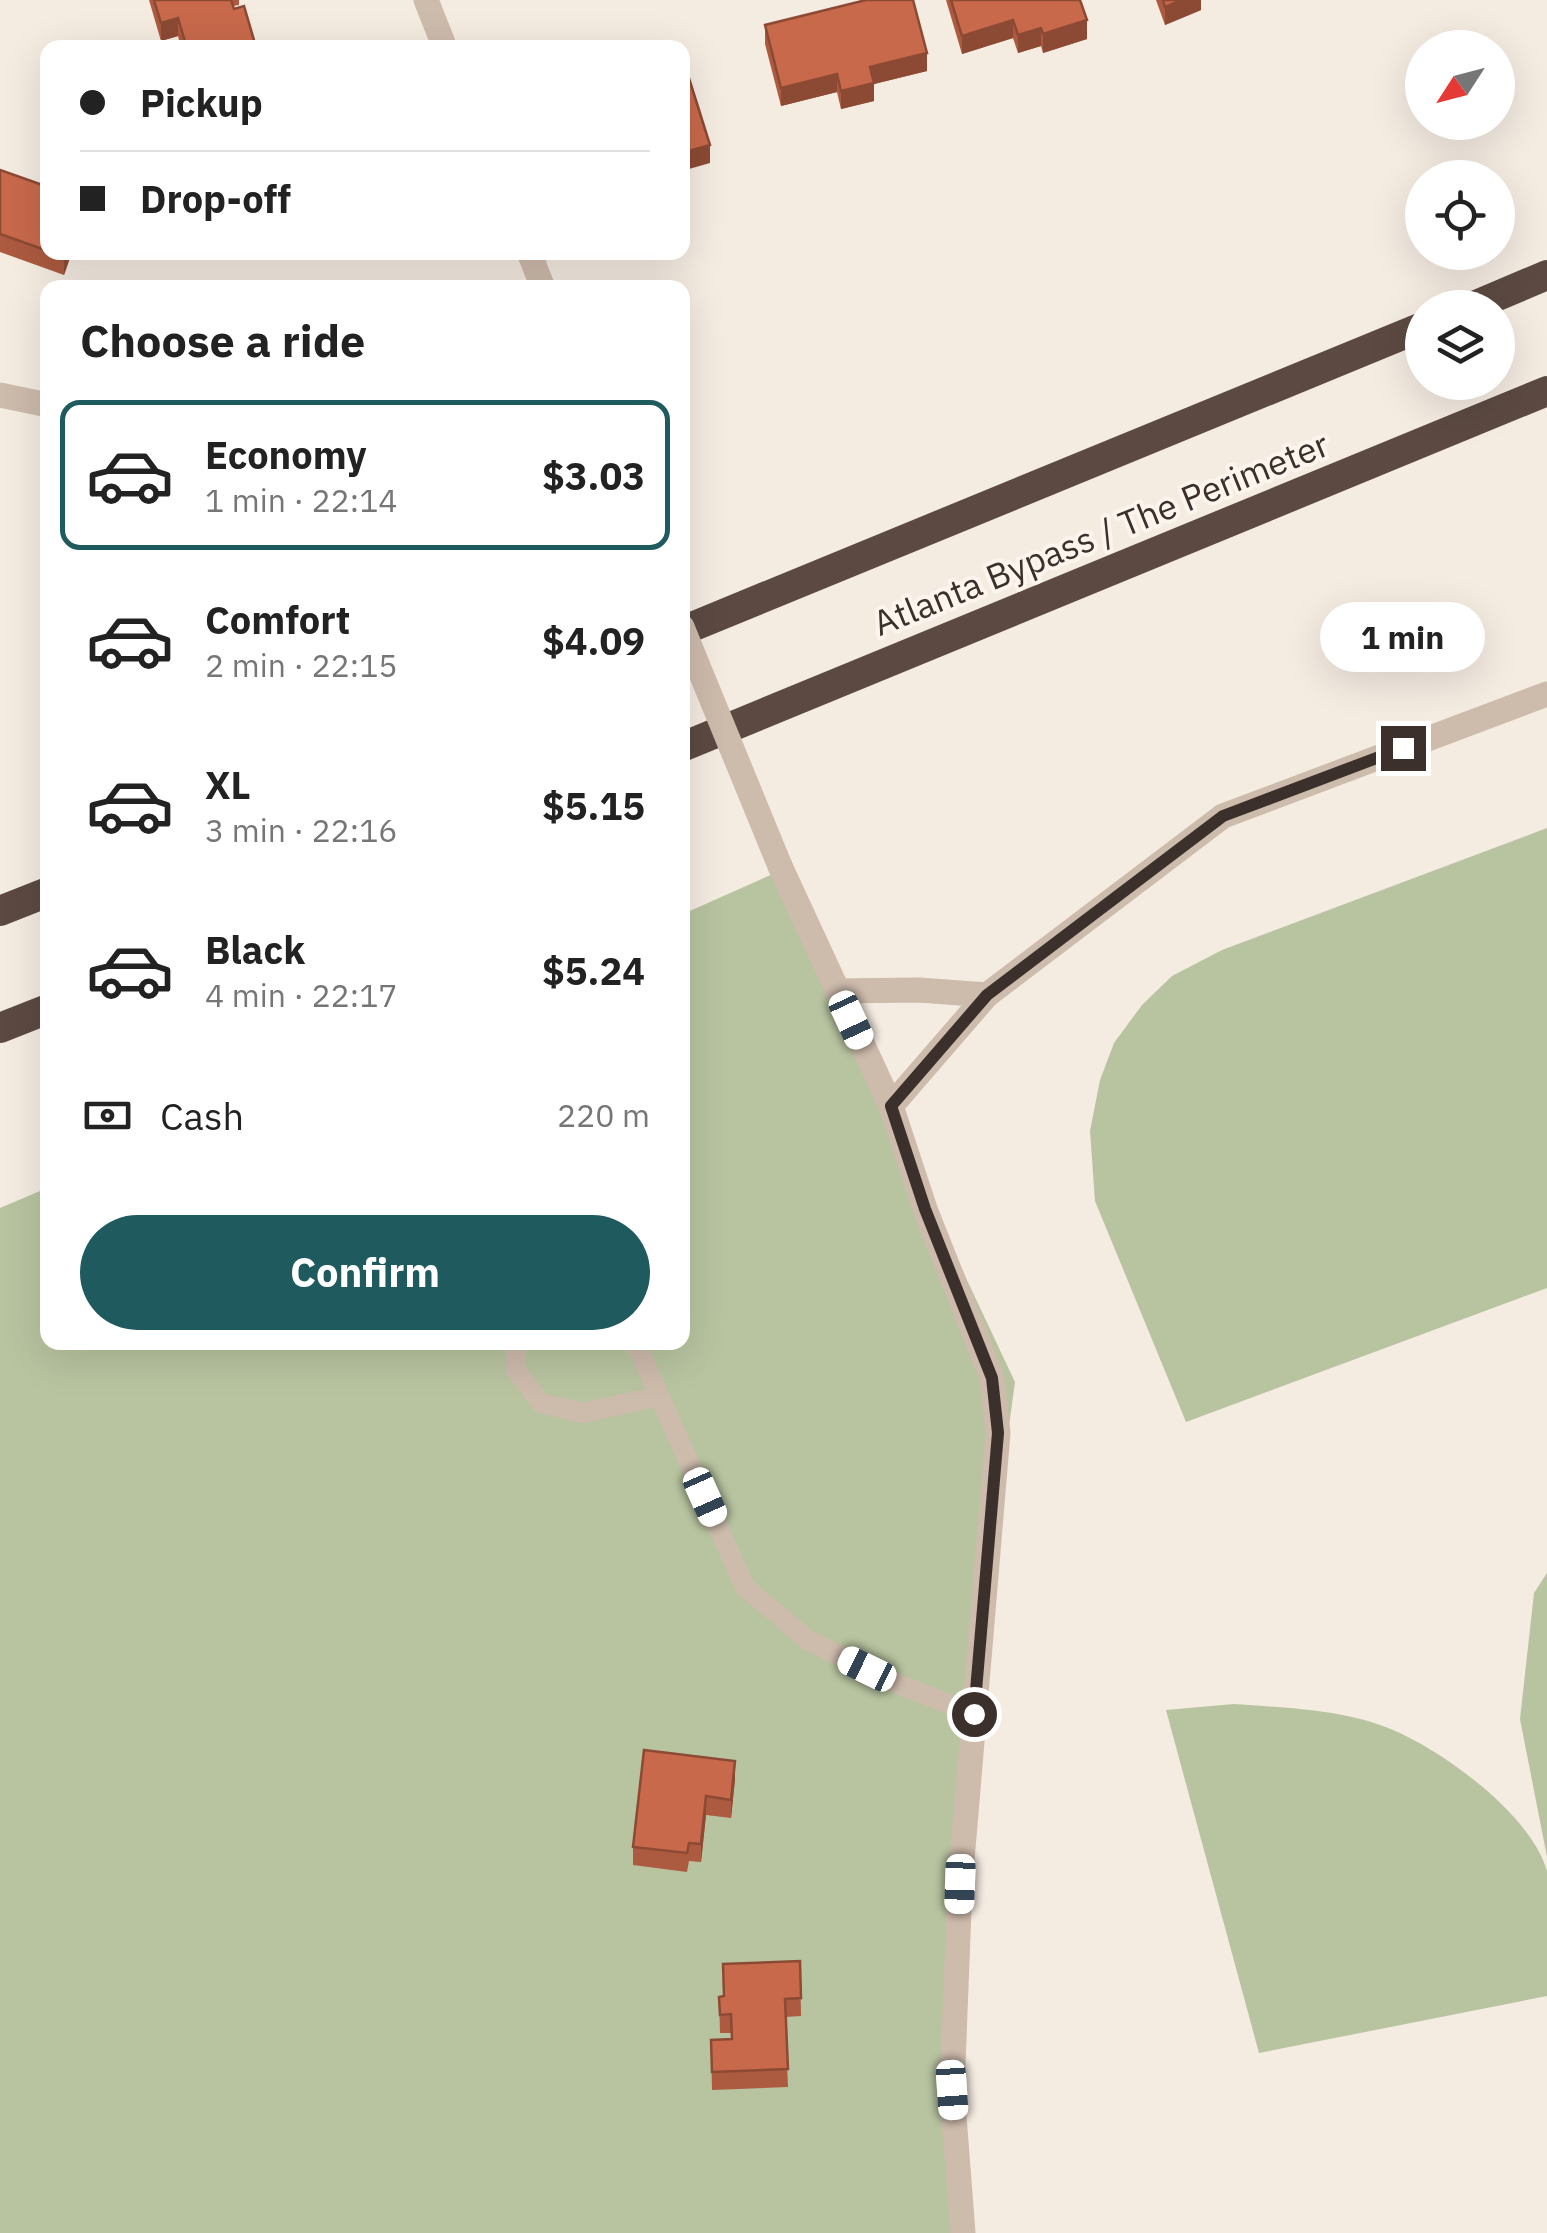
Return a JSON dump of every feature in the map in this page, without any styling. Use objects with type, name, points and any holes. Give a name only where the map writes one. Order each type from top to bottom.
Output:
[{"type":"highway","points":[[1512,290],[1547,275]]},
{"type":"highway","name":"Atlanta Bypass / The Perimeter","points":[[690,626],[1405,334]]},
{"type":"highway","name":"Atlanta Bypass / The Perimeter","points":[[690,743],[1547,391]]},
{"type":"highway","points":[[0,911],[40,895]]},
{"type":"highway","points":[[0,1028],[40,1012]]},
{"type":"street","points":[[426,0],[442,40]]},
{"type":"street","points":[[0,395],[40,403]]},
{"type":"street","points":[[690,648],[780,866],[891,1106],[925,1209],[992,1378],[998,1433],[960,1884],[952,2090],[963,2233]]},
{"type":"street","points":[[891,1106],[987,995],[1223,816],[1547,694]]},
{"type":"street","points":[[838,991],[918,990],[987,995]]},
{"type":"lane","points":[[516,1350],[515,1369],[540,1403],[582,1414],[660,1396]]},
{"type":"lane","points":[[639,1350],[746,1588],[808,1640],[896,1683],[974,1714]]},
{"type":"green space","points":[[1547,828],[1547,1288],[1186,1422],[1095,1201],[1090,1131],[1100,1080],[1114,1043],[1142,1005],[1172,976],[1222,950]]},
{"type":"green space","points":[[775,873],[1015,1382],[978,1652],[943,2026],[971,2233],[0,2233],[0,1208],[40,1191],[40,1350],[690,1350],[690,911]]},
{"type":"green space","points":[[1547,1573],[1547,1857],[1520,1719],[1534,1593]]},
{"type":"green space","points":[[1234,1704],[1295,1708],[1374,1723],[1437,1753],[1484,1788],[1524,1828],[1547,1871],[1547,1996],[1259,2053],[1166,1710]]},
{"type":"building","points":[[154,0],[231,0],[234,9],[244,6],[254,40],[185,40],[178,18],[161,23]]},
{"type":"building","points":[[866,0],[913,0],[927,53],[870,67],[874,83],[841,91],[837,74],[781,88],[765,25]]},
{"type":"building","points":[[951,0],[1080,0],[1087,20],[1043,34],[1041,28],[1018,35],[1013,20],[962,36]]},
{"type":"building","points":[[1163,0],[1182,0],[1165,7]]},
{"type":"building","points":[[690,81],[710,145],[690,151]]},
{"type":"building","points":[[0,170],[40,184],[40,248],[0,234]]},
{"type":"building","points":[[644,1750],[735,1761],[731,1800],[706,1796],[701,1844],[689,1843],[687,1853],[633,1847]]},
{"type":"building","points":[[800,1961],[801,1998],[785,1999],[788,2069],[712,2072],[711,2040],[732,2039],[731,2014],[720,2015],[723,1964]]},
{"type":"route","points":[[974,1714],[998,1433],[992,1378],[925,1209],[891,1106],[987,995],[1223,816],[1403,748]]}]
